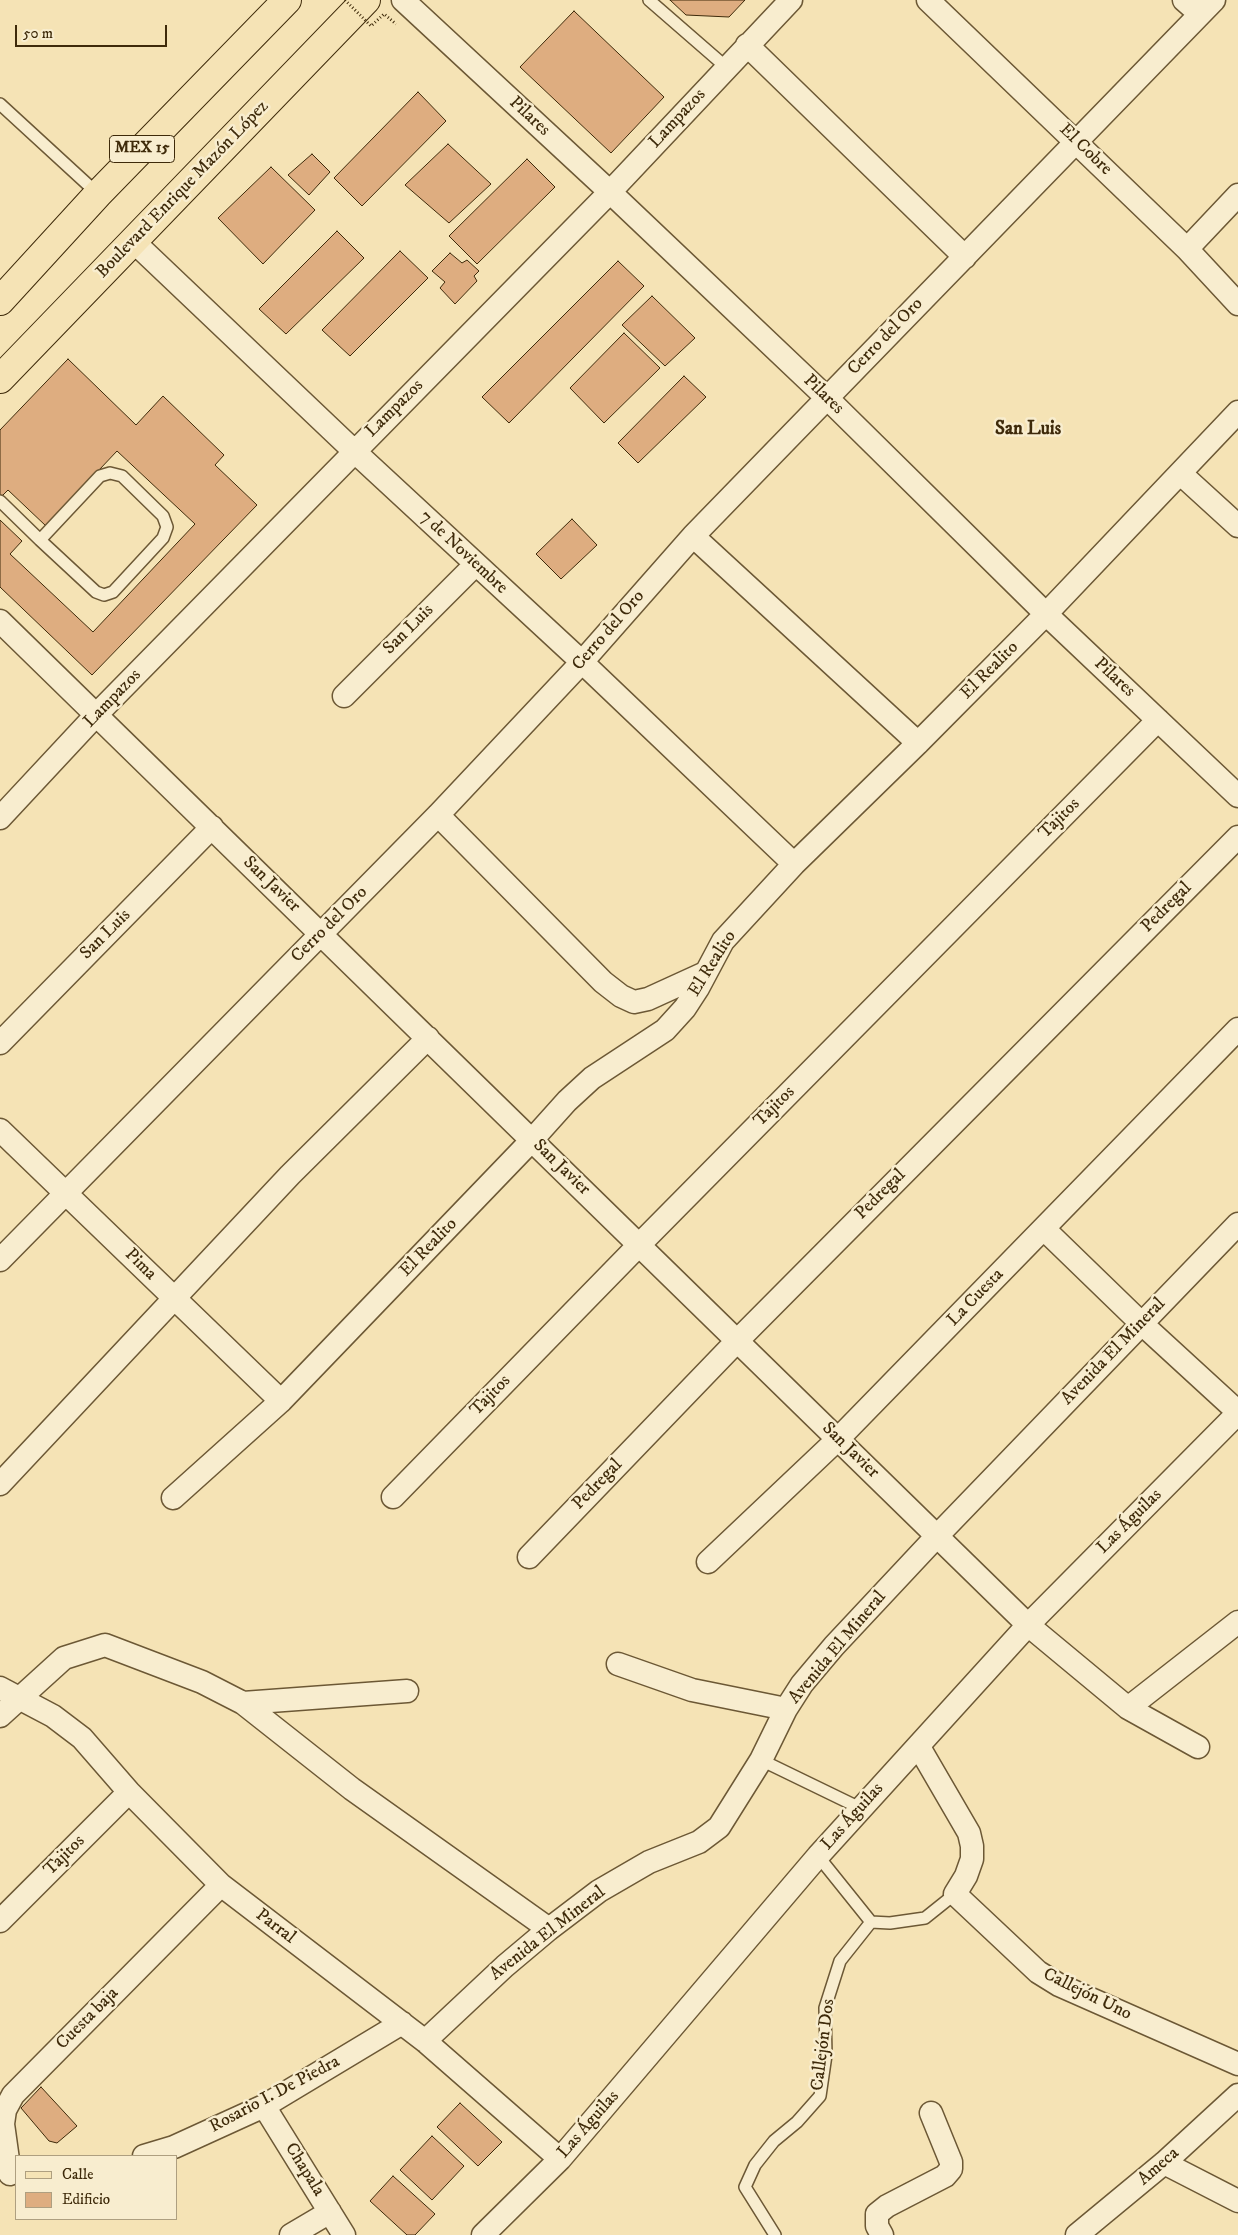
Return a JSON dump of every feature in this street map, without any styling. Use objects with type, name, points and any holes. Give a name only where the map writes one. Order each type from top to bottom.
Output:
[{"type":"main road","name":"MEX 15","points":[[3,293],[287,0]]},
{"type":"main road","name":"Boulevard Enrique Mazón López","points":[[0,379],[366,0]]},
{"type":"street","name":"Pilares","points":[[403,0],[610,192],[827,398],[1046,614],[1238,796]]},
{"type":"street","name":"Lampazos","points":[[0,818],[96,715],[610,192],[791,0]]},
{"type":"street","name":"El Cobre","points":[[928,0],[1187,249],[1238,304]]},
{"type":"street","name":"Cerro del Oro","points":[[0,1260],[438,815],[582,662],[693,536],[1077,142],[1200,5]]},
{"type":"street","points":[[747,46],[964,257]]},
{"type":"street","points":[[1187,249],[1238,195]]},
{"type":"street","name":"7 de Noviembre","points":[[133,241],[475,565],[582,662],[794,864]]},
{"type":"street","name":"El Realito","points":[[173,1498],[281,1401],[532,1140],[567,1100],[592,1078],[638,1050],[665,1030],[685,1008],[723,941],[794,864],[1046,614],[1238,412]]},
{"type":"street","points":[[1181,474],[1238,526]]},
{"type":"street","points":[[693,536],[918,743]]},
{"type":"street","name":"San Luis","points":[[344,696],[475,565]]},
{"type":"street","name":"San Javier","points":[[0,621],[1028,1625],[1128,1708],[1198,1747]]},
{"type":"street","name":"Tajitos","points":[[394,1497],[639,1245],[1158,720]]},
{"type":"street","points":[[438,815],[603,982],[621,996],[634,1002],[648,999],[705,973]]},
{"type":"street","name":"San Luis","points":[[0,1043],[212,828]]},
{"type":"street","name":"Pedregal","points":[[529,1557],[737,1341],[1238,838]]},
{"type":"street","name":"La Cuesta","points":[[708,1562],[838,1439],[1238,1029]]},
{"type":"street","points":[[0,1484],[290,1175],[428,1038]]},
{"type":"street","name":"Pima","points":[[0,1130],[281,1401]]},
{"type":"street","name":"Avenida El Mineral","points":[[426,2041],[476,1992],[549,1929],[616,1881],[649,1862],[699,1842],[719,1827],[761,1760],[786,1709],[802,1684],[834,1646],[937,1536],[1238,1224]]},
{"type":"street","points":[[1044,1229],[1141,1324],[1238,1413]]},
{"type":"street","name":"Las Águilas","points":[[483,2235],[560,2159],[860,1808],[920,1746],[1028,1625],[1238,1413]]},
{"type":"street","points":[[1128,1708],[1238,1622]]},
{"type":"street","points":[[0,1716],[9,1693],[64,1658],[105,1645],[202,1682],[243,1703],[352,1789],[549,1929]]},
{"type":"street","points":[[618,1664],[692,1690],[786,1709]]},
{"type":"street","points":[[243,1703],[407,1691]]},
{"type":"street","name":"Parral","points":[[9,1693],[53,1716],[82,1738],[129,1792],[221,1885],[426,2041],[560,2159]]},
{"type":"street","points":[[920,1746],[969,1833],[972,1859],[966,1876],[955,1894]]},
{"type":"street","name":"Tajitos","points":[[0,1921],[129,1792]]},
{"type":"street","name":"Cuesta baja","points":[[9,2174],[3,2124],[5,2110],[13,2095],[221,1885]]},
{"type":"street","name":"Callejón Uno","points":[[955,1894],[1038,1972],[1059,1985],[1238,2064]]},
{"type":"street","name":"Rosario I. De Piedra","points":[[148,2155],[174,2148],[264,2106],[402,2024]]},
{"type":"street","name":"Ameca","points":[[1077,2235],[1164,2163],[1238,2095]]},
{"type":"street","name":"Chapala","points":[[264,2106],[344,2235]]},
{"type":"street","points":[[882,2235],[878,2226],[877,2214],[887,2206],[945,2176],[951,2169],[951,2162],[931,2113]]},
{"type":"street","points":[[1164,2163],[1238,2201]]},
{"type":"street","points":[[291,2235],[330,2212]]},
{"type":"lane","points":[[649,0],[726,67]]},
{"type":"lane","points":[[0,104],[98,194]]},
{"type":"lane","points":[[0,501],[40,540],[96,592],[104,595],[113,592],[163,538],[167,527],[163,516],[122,476],[110,473],[100,476],[40,540]]},
{"type":"lane","points":[[761,1760],[860,1808]]},
{"type":"lane","points":[[818,1856],[871,1922],[890,1923],[925,1918],[955,1894]]},
{"type":"lane","name":"Callejón Dos","points":[[775,2235],[745,2187],[755,2165],[774,2141],[797,2122],[820,2096],[826,2055],[825,2008],[840,1961],[871,1922]]},
{"type":"path","points":[[345,0],[371,26],[384,14],[396,24]]},
{"type":"building","points":[[670,0],[745,0],[729,17],[686,15]]},
{"type":"building","points":[[574,11],[664,97],[611,153],[520,67]]},
{"type":"building","points":[[418,92],[446,121],[362,206],[334,178]]},
{"type":"building","points":[[448,144],[491,184],[449,223],[405,185]]},
{"type":"building","points":[[312,154],[330,172],[309,195],[288,175]]},
{"type":"building","points":[[527,159],[555,187],[477,264],[449,236]]},
{"type":"building","points":[[271,167],[315,210],[263,264],[218,218]]},
{"type":"building","points":[[337,231],[364,258],[286,334],[259,309]]},
{"type":"building","points":[[400,251],[428,278],[350,356],[322,330]]},
{"type":"building","points":[[450,253],[462,263],[467,260],[479,271],[474,276],[477,281],[455,304],[440,288],[445,282],[432,271]]},
{"type":"building","points":[[618,261],[644,286],[509,423],[482,397]]},
{"type":"building","points":[[652,296],[695,338],[665,366],[622,325]]},
{"type":"building","points":[[624,333],[660,368],[604,423],[570,388]]},
{"type":"building","points":[[68,359],[136,425],[163,396],[224,455],[215,465],[257,505],[92,675],[0,587],[0,520],[22,541],[10,554],[93,632],[195,524],[117,451],[46,526],[8,490],[0,498],[0,430]]},
{"type":"building","points":[[684,376],[706,397],[638,463],[618,443]]},
{"type":"building","points":[[572,519],[597,545],[561,579],[536,554]]},
{"type":"building","points":[[41,2087],[77,2126],[57,2143],[49,2141],[21,2108]]},
{"type":"building","points":[[460,2103],[502,2142],[478,2166],[437,2127]]},
{"type":"building","points":[[432,2136],[464,2166],[432,2200],[400,2170]]},
{"type":"building","points":[[393,2176],[435,2214],[415,2235],[407,2235],[370,2201]]},
{"type":"district","name":"San Luis","points":[[1028,430]]}]
